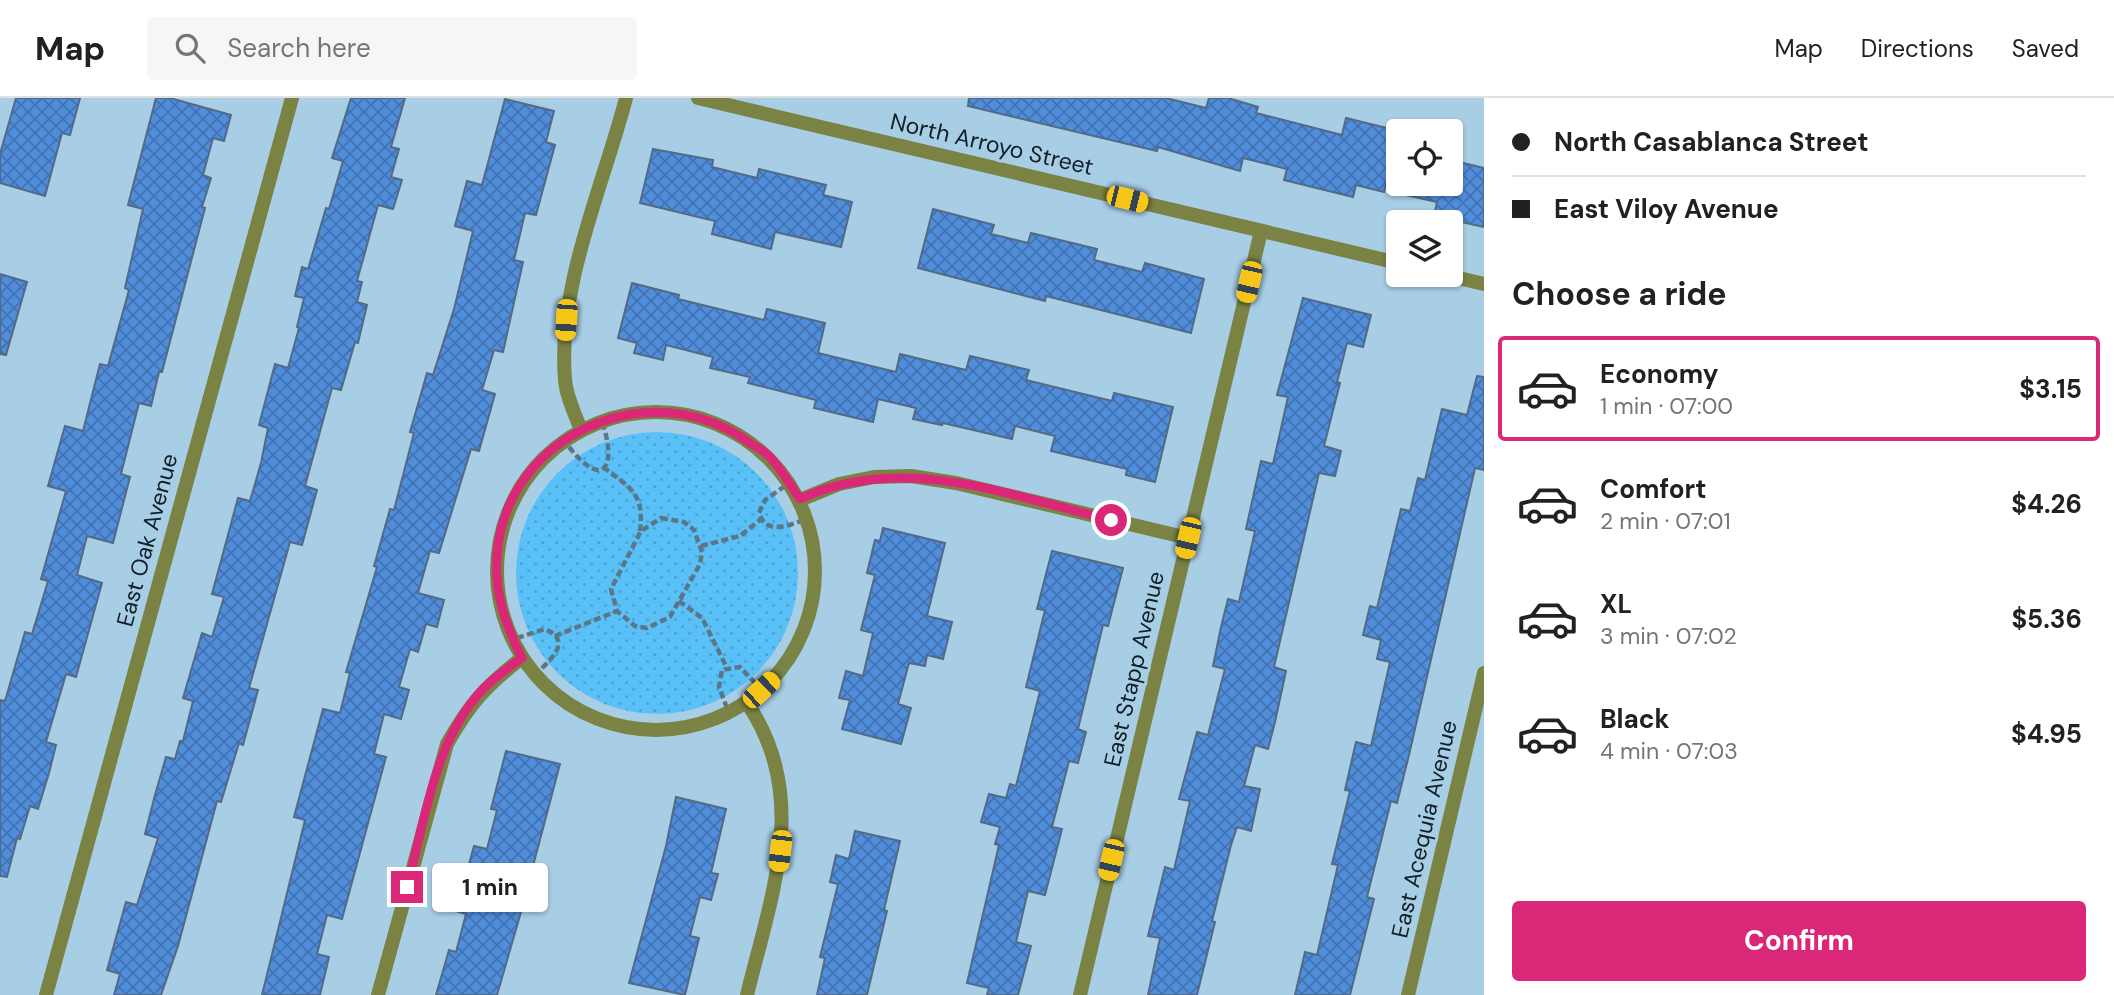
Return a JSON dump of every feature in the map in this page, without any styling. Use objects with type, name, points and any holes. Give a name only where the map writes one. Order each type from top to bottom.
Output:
[{"type":"street","name":"East Oak Avenue","points":[[46,995],[292,98]]},
{"type":"street","points":[[581,430],[565,382],[566,320],[572,286],[626,98]]},
{"type":"street","name":"North Arroyo Street","points":[[698,98],[1386,261]]},
{"type":"street","name":"East Stapp Avenue","points":[[1080,995],[1261,231]]},
{"type":"street","points":[[1463,279],[1484,284]]},
{"type":"street","points":[[677,411],[726,426],[769,456],[800,499],[814,541],[815,587],[804,632],[780,672],[747,703],[699,725],[648,731],[597,720],[552,693],[522,658],[500,606],[496,556],[509,506],[537,463],[581,430],[602,422],[625,413],[677,411]]},
{"type":"street","points":[[800,499],[851,481],[911,476],[957,483],[1188,538]]},
{"type":"street","points":[[378,995],[447,744],[464,713],[484,688],[522,658]]},
{"type":"street","name":"East Acequia Avenue","points":[[1408,995],[1484,673]]},
{"type":"street","points":[[747,703],[774,752],[781,785],[782,832],[778,870],[747,995]]},
{"type":"path","points":[[565,441],[586,467],[593,470],[603,467],[610,458],[610,448],[602,422]]},
{"type":"path","points":[[603,467],[626,483],[636,496],[641,515],[639,535]]},
{"type":"path","points":[[789,484],[765,500],[759,513],[761,519],[764,524],[777,528],[806,519]]},
{"type":"path","points":[[673,518],[694,530],[701,546],[700,565],[670,617],[647,628],[625,620],[617,611],[611,589],[614,578],[639,535],[650,523],[673,518]]},
{"type":"path","points":[[701,546],[740,536],[761,519]]},
{"type":"path","points":[[679,601],[702,618],[727,668]]},
{"type":"path","points":[[555,636],[617,611]]},
{"type":"path","points":[[513,640],[545,629],[555,636],[559,650],[536,674]]},
{"type":"path","points":[[729,712],[719,687],[722,670],[740,667],[761,690]]},
{"type":"shaded area","points":[[657,432],[685,435],[711,443],[735,456],[757,473],[774,495],[787,519],[795,545],[798,573],[795,601],[787,627],[774,651],[757,673],[735,690],[711,703],[685,711],[657,714],[629,711],[603,703],[579,690],[557,673],[540,651],[527,627],[519,601],[516,573],[519,545],[527,519],[540,495],[557,473],[579,456],[603,443],[629,435]]},
{"type":"building","points":[[16,98],[80,98],[70,135],[62,133],[45,196],[0,183],[0,154]]},
{"type":"building","points":[[156,98],[170,98],[231,115],[224,141],[213,138],[203,175],[211,178],[202,207],[205,208],[162,372],[159,372],[151,406],[139,403],[121,474],[130,477],[113,543],[87,536],[77,575],[102,583],[76,677],[66,674],[46,742],[56,745],[49,773],[38,809],[30,806],[20,839],[17,838],[7,877],[0,876],[0,700],[5,701],[25,632],[32,634],[48,581],[41,579],[66,491],[48,486],[65,426],[83,431],[100,364],[108,366],[129,290],[125,288],[143,209],[128,205]]},
{"type":"building","points":[[351,98],[405,98],[391,147],[399,149],[391,177],[402,180],[393,209],[378,205],[357,281],[362,282],[357,302],[367,305],[358,343],[355,342],[341,390],[332,388],[305,486],[317,490],[302,545],[290,542],[249,688],[258,690],[243,745],[239,743],[221,802],[217,801],[178,946],[161,995],[114,995],[120,974],[107,970],[126,902],[137,905],[158,838],[145,834],[155,795],[166,757],[175,759],[180,741],[183,741],[193,701],[183,698],[202,633],[212,637],[224,597],[212,594],[238,498],[250,501],[261,463],[268,428],[259,425],[275,364],[288,368],[304,298],[295,296],[302,267],[308,269],[343,161],[332,158]]},
{"type":"building","points":[[969,98],[1166,98],[1206,108],[1209,98],[1228,98],[1258,107],[1256,113],[1342,135],[1346,118],[1386,128],[1386,184],[1384,192],[1356,185],[1353,197],[1284,180],[1287,169],[1243,158],[1240,171],[1158,147],[1157,151],[968,106]]},
{"type":"building","points":[[505,99],[554,111],[546,142],[555,145],[536,215],[525,213],[514,260],[523,262],[503,352],[494,350],[482,390],[495,394],[479,451],[471,449],[439,553],[430,551],[418,593],[444,600],[437,627],[426,624],[418,652],[410,649],[399,687],[409,690],[401,719],[384,714],[374,754],[386,757],[342,919],[327,915],[317,954],[329,957],[320,995],[262,995],[305,820],[294,817],[323,709],[340,713],[350,673],[346,672],[377,567],[374,566],[390,509],[394,510],[414,433],[410,432],[427,373],[433,375],[454,309],[473,231],[455,226],[467,181],[482,185]]},
{"type":"building","points":[[653,149],[713,160],[712,167],[757,178],[759,169],[826,185],[823,195],[852,202],[841,247],[775,232],[771,249],[712,234],[715,221],[640,203]]},
{"type":"building","points":[[1463,163],[1484,168],[1484,227],[1463,222],[1463,210],[1435,210],[1437,202],[1410,196],[1463,196]]},
{"type":"building","points":[[933,209],[994,225],[991,234],[1028,243],[1031,233],[1097,249],[1094,260],[1142,272],[1145,263],[1204,279],[1191,333],[1046,296],[1045,301],[918,268]]},
{"type":"building","points":[[0,274],[27,282],[6,355],[0,354]]},
{"type":"building","points":[[632,283],[679,295],[678,299],[764,320],[767,309],[825,323],[818,353],[896,372],[900,354],[966,370],[970,356],[1029,370],[1026,380],[1112,401],[1114,393],[1173,407],[1155,482],[1126,475],[1127,469],[1051,451],[1055,436],[1015,426],[1012,439],[913,419],[916,408],[878,399],[873,422],[814,408],[816,400],[748,383],[750,377],[710,368],[713,357],[666,345],[663,360],[634,353],[637,343],[618,338]]},
{"type":"building","points":[[1303,298],[1371,315],[1363,347],[1347,343],[1337,382],[1340,383],[1324,446],[1341,451],[1335,476],[1319,473],[1274,667],[1286,671],[1275,722],[1268,749],[1255,745],[1244,786],[1260,789],[1251,831],[1237,827],[1231,845],[1197,995],[1148,995],[1160,938],[1148,936],[1165,867],[1174,870],[1190,801],[1179,799],[1197,732],[1208,735],[1225,669],[1213,666],[1221,627],[1228,599],[1239,602],[1255,531],[1246,529],[1261,461],[1273,464],[1288,397],[1277,395]]},
{"type":"building","points":[[1477,376],[1484,377],[1484,470],[1475,468],[1397,803],[1391,801],[1367,897],[1374,899],[1350,995],[1295,995],[1305,952],[1317,955],[1338,865],[1332,864],[1350,791],[1345,790],[1356,742],[1371,746],[1390,662],[1377,659],[1381,640],[1363,635],[1370,606],[1377,608],[1401,509],[1410,511],[1418,478],[1425,480],[1442,409],[1467,415]]},
{"type":"building","points":[[883,528],[945,543],[927,616],[952,622],[943,659],[927,655],[925,666],[909,663],[898,704],[911,708],[901,744],[842,729],[850,700],[839,698],[846,671],[863,676],[873,633],[861,630],[875,575],[867,573],[875,540],[880,541]]},
{"type":"building","points":[[1052,551],[1123,568],[1108,626],[1103,625],[1078,729],[1086,732],[1078,763],[1069,761],[1052,827],[1062,829],[1045,895],[1028,891],[1016,942],[1031,946],[1018,995],[987,995],[989,988],[967,983],[999,845],[995,844],[1000,827],[981,822],[989,794],[1006,798],[1010,784],[1016,786],[1040,691],[1026,687],[1045,610],[1037,609]]},
{"type":"building","points":[[506,751],[560,764],[519,919],[497,995],[436,995],[449,950],[456,952],[466,914],[456,911],[474,846],[487,849],[497,810],[491,809]]},
{"type":"building","points":[[676,797],[726,809],[711,873],[718,874],[711,900],[700,897],[690,936],[699,938],[685,995],[629,983],[666,846]]},
{"type":"building","points":[[855,831],[900,841],[884,910],[887,911],[867,995],[817,995],[825,958],[820,957],[838,884],[830,882],[836,855],[849,859]]},
{"type":"route","points":[[407,887],[447,744],[464,713],[484,688],[522,658],[500,606],[496,556],[509,506],[537,463],[581,430],[625,413],[677,411],[726,426],[769,456],[800,499],[839,484],[874,477],[911,476],[957,483],[1111,520]]}]
